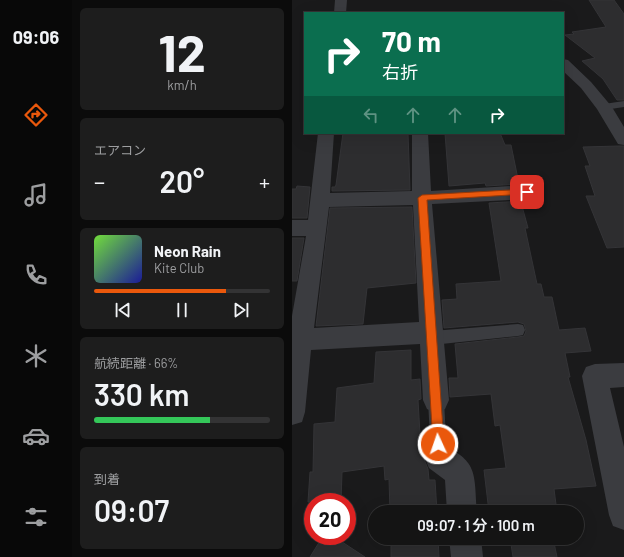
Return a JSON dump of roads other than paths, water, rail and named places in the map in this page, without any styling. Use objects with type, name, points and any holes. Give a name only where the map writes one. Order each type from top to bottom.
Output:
[{"type":"street","points":[[340,12],[342,0]]},
{"type":"street","points":[[564,64],[586,85],[604,108],[624,140]]},
{"type":"street","points":[[292,412],[300,340],[317,228],[326,134]]},
{"type":"street","points":[[420,134],[422,198],[436,400]]},
{"type":"street","points":[[320,200],[422,198],[527,192]]},
{"type":"street","points":[[292,228],[317,228]]},
{"type":"street","points":[[300,340],[431,335]]},
{"type":"street","points":[[624,375],[595,376],[624,515]]},
{"type":"street","points":[[439,458],[459,473],[461,505]]},
{"type":"street","points":[[466,545],[467,557]]},
{"type":"lane","points":[[604,108],[624,104]]},
{"type":"lane","points":[[431,335],[518,330]]},
{"type":"lane","points":[[436,400],[439,458]]}]
